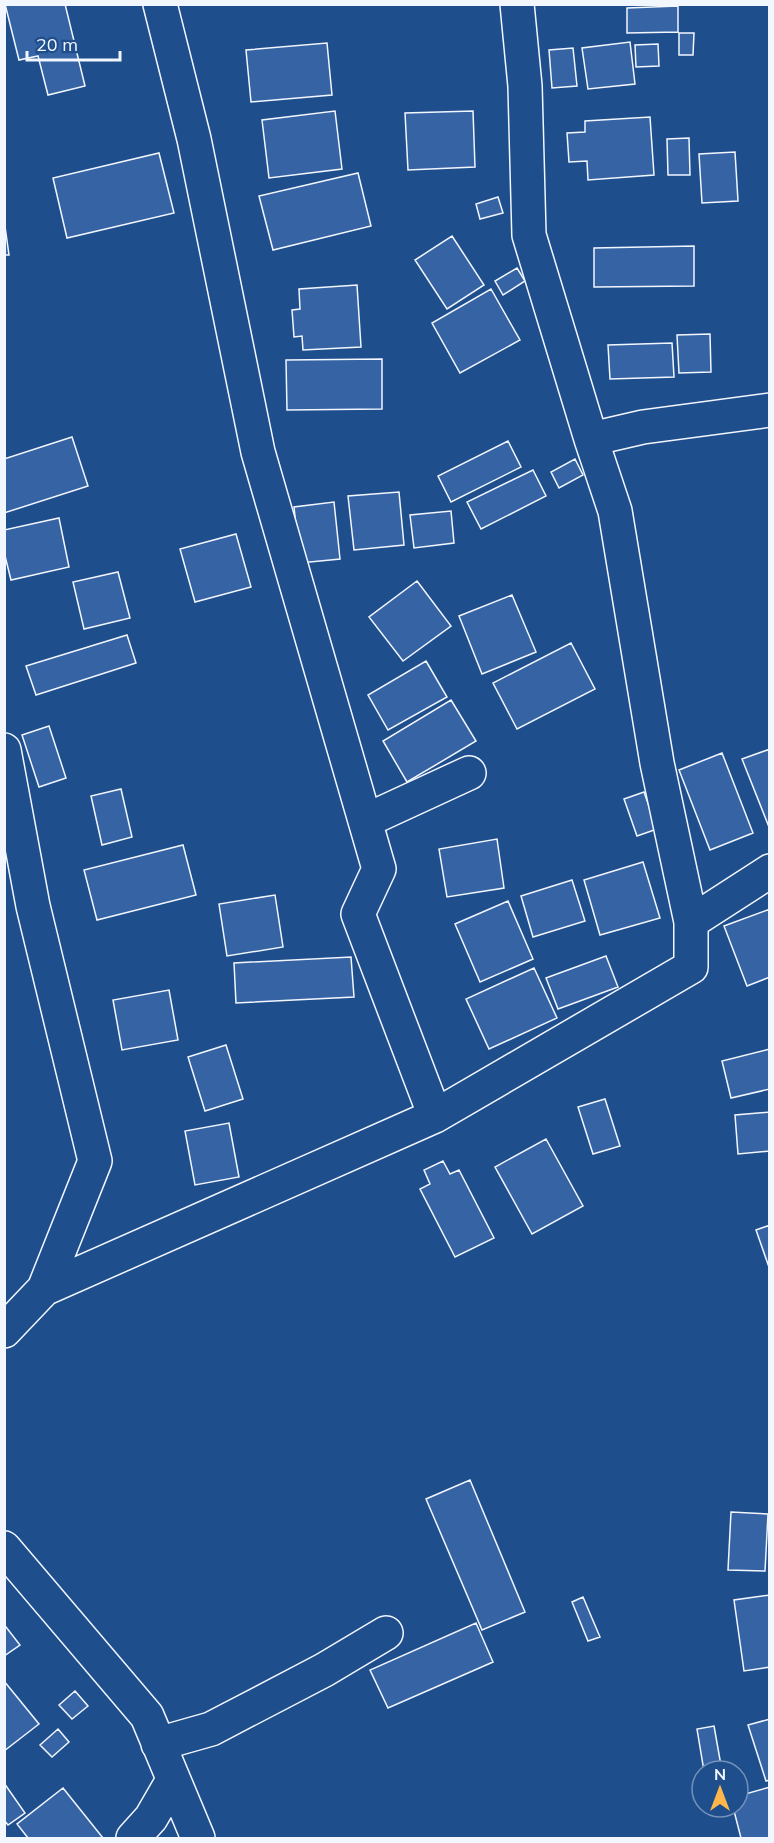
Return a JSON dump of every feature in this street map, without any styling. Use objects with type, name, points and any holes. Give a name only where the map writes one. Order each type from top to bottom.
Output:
[{"type":"street","points":[[160,4],[194,139],[258,452],[379,869],[358,914],[435,1116]]},
{"type":"street","points":[[44,1288],[435,1116],[691,968],[691,922],[657,763],[615,511],[529,235],[525,86],[517,4]]},
{"type":"street","points":[[591,440],[643,427],[770,410]]},
{"type":"street","points":[[4,750],[9,802],[95,1161],[44,1288],[4,1331]]},
{"type":"street","points":[[365,822],[469,773]]},
{"type":"street","points":[[691,922],[770,871]]},
{"type":"street","points":[[4,1548],[147,1716],[198,1839]]},
{"type":"street","points":[[158,1744],[212,1729],[324,1670],[386,1633]]},
{"type":"street","points":[[133,1839],[151,1818],[173,1780]]},
{"type":"building","points":[[5,4],[65,4],[85,86],[48,95],[38,56],[19,60]]},
{"type":"building","points":[[678,6],[678,32],[627,33],[627,8]]},
{"type":"building","points":[[679,33],[694,33],[693,55],[679,55]]},
{"type":"building","points":[[630,42],[635,84],[588,89],[582,48]]},
{"type":"building","points":[[327,43],[332,95],[251,102],[246,50]]},
{"type":"building","points":[[658,44],[659,66],[636,67],[635,45]]},
{"type":"building","points":[[573,48],[577,86],[552,88],[549,50]]},
{"type":"building","points":[[335,111],[342,169],[269,178],[262,120]]},
{"type":"building","points":[[473,111],[475,167],[408,170],[405,113]]},
{"type":"building","points":[[650,117],[654,175],[588,180],[587,161],[569,162],[567,133],[585,132],[585,121]]},
{"type":"building","points":[[689,138],[690,175],[668,175],[667,139]]},
{"type":"building","points":[[735,152],[738,201],[702,203],[699,154]]},
{"type":"building","points":[[159,153],[174,213],[67,238],[53,178]]},
{"type":"building","points":[[358,173],[371,226],[273,250],[259,196]]},
{"type":"building","points":[[498,197],[503,213],[480,219],[476,204]]},
{"type":"building","points":[[4,219],[9,255],[4,255]]},
{"type":"building","points":[[452,236],[484,285],[447,309],[415,260]]},
{"type":"building","points":[[694,246],[694,286],[594,287],[594,248]]},
{"type":"building","points":[[517,268],[525,281],[503,295],[495,281]]},
{"type":"building","points":[[357,285],[361,347],[303,350],[302,336],[294,337],[292,310],[300,309],[299,289]]},
{"type":"building","points":[[491,289],[520,340],[460,373],[432,323]]},
{"type":"building","points":[[710,334],[711,372],[679,373],[677,335]]},
{"type":"building","points":[[672,343],[674,377],[610,379],[608,345]]},
{"type":"building","points":[[382,359],[382,409],[287,410],[286,360]]},
{"type":"building","points":[[72,437],[88,486],[4,513],[4,459]]},
{"type":"building","points":[[508,441],[521,467],[451,502],[438,476]]},
{"type":"building","points":[[575,459],[583,475],[559,488],[551,472]]},
{"type":"building","points":[[533,470],[546,496],[481,529],[467,502]]},
{"type":"building","points":[[399,492],[404,545],[354,550],[348,496]]},
{"type":"building","points":[[334,502],[340,559],[300,563],[294,507]]},
{"type":"building","points":[[451,511],[454,543],[414,548],[410,515]]},
{"type":"building","points":[[59,518],[69,567],[11,580],[4,552],[4,530]]},
{"type":"building","points":[[236,534],[251,587],[195,602],[180,549]]},
{"type":"building","points":[[118,572],[130,618],[84,629],[73,582]]},
{"type":"building","points":[[417,581],[451,626],[403,661],[369,617]]},
{"type":"building","points":[[512,595],[536,652],[482,674],[459,616]]},
{"type":"building","points":[[127,635],[136,663],[36,695],[26,666]]},
{"type":"building","points":[[571,643],[595,689],[517,729],[493,683]]},
{"type":"building","points":[[426,661],[447,697],[388,730],[368,695]]},
{"type":"building","points":[[451,700],[476,741],[407,782],[383,741]]},
{"type":"building","points":[[49,726],[66,778],[39,787],[22,735]]},
{"type":"building","points":[[770,749],[770,827],[769,827],[742,759]]},
{"type":"building","points":[[722,753],[753,833],[710,850],[679,770]]},
{"type":"building","points":[[121,789],[132,837],[102,845],[91,796]]},
{"type":"building","points":[[644,792],[657,829],[637,836],[624,799]]},
{"type":"building","points":[[497,839],[504,888],[447,897],[439,849]]},
{"type":"building","points":[[183,845],[196,895],[97,920],[84,870]]},
{"type":"building","points":[[643,862],[660,918],[600,935],[584,880]]},
{"type":"building","points":[[572,880],[585,921],[533,937],[521,896]]},
{"type":"building","points":[[275,895],[283,947],[227,956],[219,904]]},
{"type":"building","points":[[508,901],[533,959],[480,982],[455,924]]},
{"type":"building","points":[[770,909],[770,977],[747,986],[724,926]]},
{"type":"building","points":[[606,956],[618,987],[558,1009],[546,978]]},
{"type":"building","points":[[351,957],[354,997],[236,1003],[234,963]]},
{"type":"building","points":[[534,968],[557,1018],[489,1049],[466,999]]},
{"type":"building","points":[[169,990],[178,1040],[122,1050],[113,1000]]},
{"type":"building","points":[[226,1045],[243,1099],[205,1111],[188,1057]]},
{"type":"building","points":[[770,1049],[770,1089],[731,1098],[722,1061]]},
{"type":"building","points":[[605,1099],[620,1146],[593,1154],[578,1107]]},
{"type":"building","points":[[770,1112],[770,1151],[738,1154],[735,1115]]},
{"type":"building","points":[[229,1123],[239,1177],[195,1185],[185,1131]]},
{"type":"building","points":[[546,1139],[583,1206],[532,1234],[495,1167]]},
{"type":"building","points":[[443,1161],[450,1174],[459,1170],[494,1238],[455,1257],[420,1189],[430,1184],[424,1170]]},
{"type":"building","points":[[770,1225],[770,1270],[756,1230]]},
{"type":"building","points":[[470,1480],[525,1612],[482,1630],[426,1499]]},
{"type":"building","points":[[731,1512],[768,1514],[765,1571],[728,1570]]},
{"type":"building","points":[[770,1595],[770,1667],[744,1671],[734,1600]]},
{"type":"building","points":[[583,1597],[600,1637],[588,1641],[572,1602]]},
{"type":"building","points":[[476,1623],[493,1662],[388,1708],[370,1670]]},
{"type":"building","points":[[6,1627],[20,1645],[4,1656],[4,1628]]},
{"type":"building","points":[[4,1681],[39,1724],[4,1751]]},
{"type":"building","points":[[75,1691],[88,1706],[72,1719],[59,1705]]},
{"type":"building","points":[[770,1719],[770,1780],[766,1781],[748,1725]]},
{"type":"building","points":[[714,1726],[720,1759],[702,1759],[697,1729]]},
{"type":"building","points":[[58,1729],[69,1742],[52,1757],[40,1745]]},
{"type":"building","points":[[4,1783],[25,1813],[8,1825],[4,1820]]},
{"type":"building","points":[[770,1787],[770,1838],[741,1838],[736,1819],[750,1819],[750,1793]]},
{"type":"building","points":[[63,1788],[103,1838],[28,1838],[17,1824]]}]
